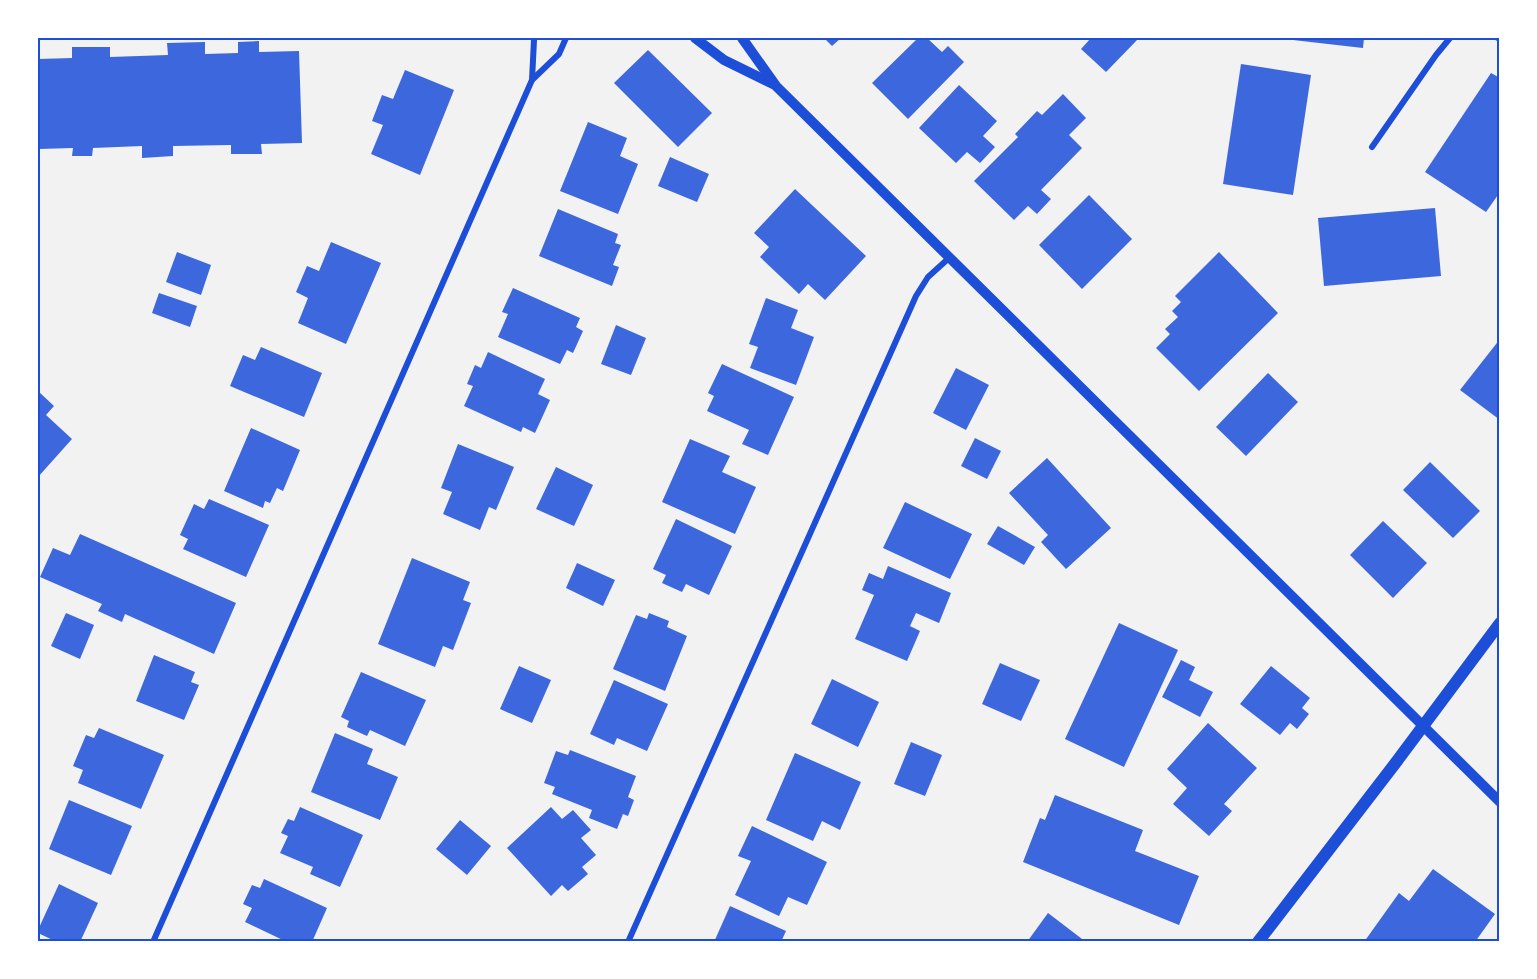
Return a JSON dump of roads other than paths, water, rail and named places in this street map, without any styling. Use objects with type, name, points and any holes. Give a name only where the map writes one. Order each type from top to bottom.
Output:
[{"type":"main road","points":[[1258,942],[1500,623]]},
{"type":"street","points":[[153,942],[532,80],[533,38]]},
{"type":"street","points":[[532,80],[559,54],[566,38]]},
{"type":"street","points":[[695,38],[724,60],[776,86]]},
{"type":"street","points":[[742,38],[776,86],[1500,802]]},
{"type":"street","points":[[1371,147],[1450,38]]},
{"type":"street","points":[[628,942],[916,296],[928,277],[949,258]]}]
